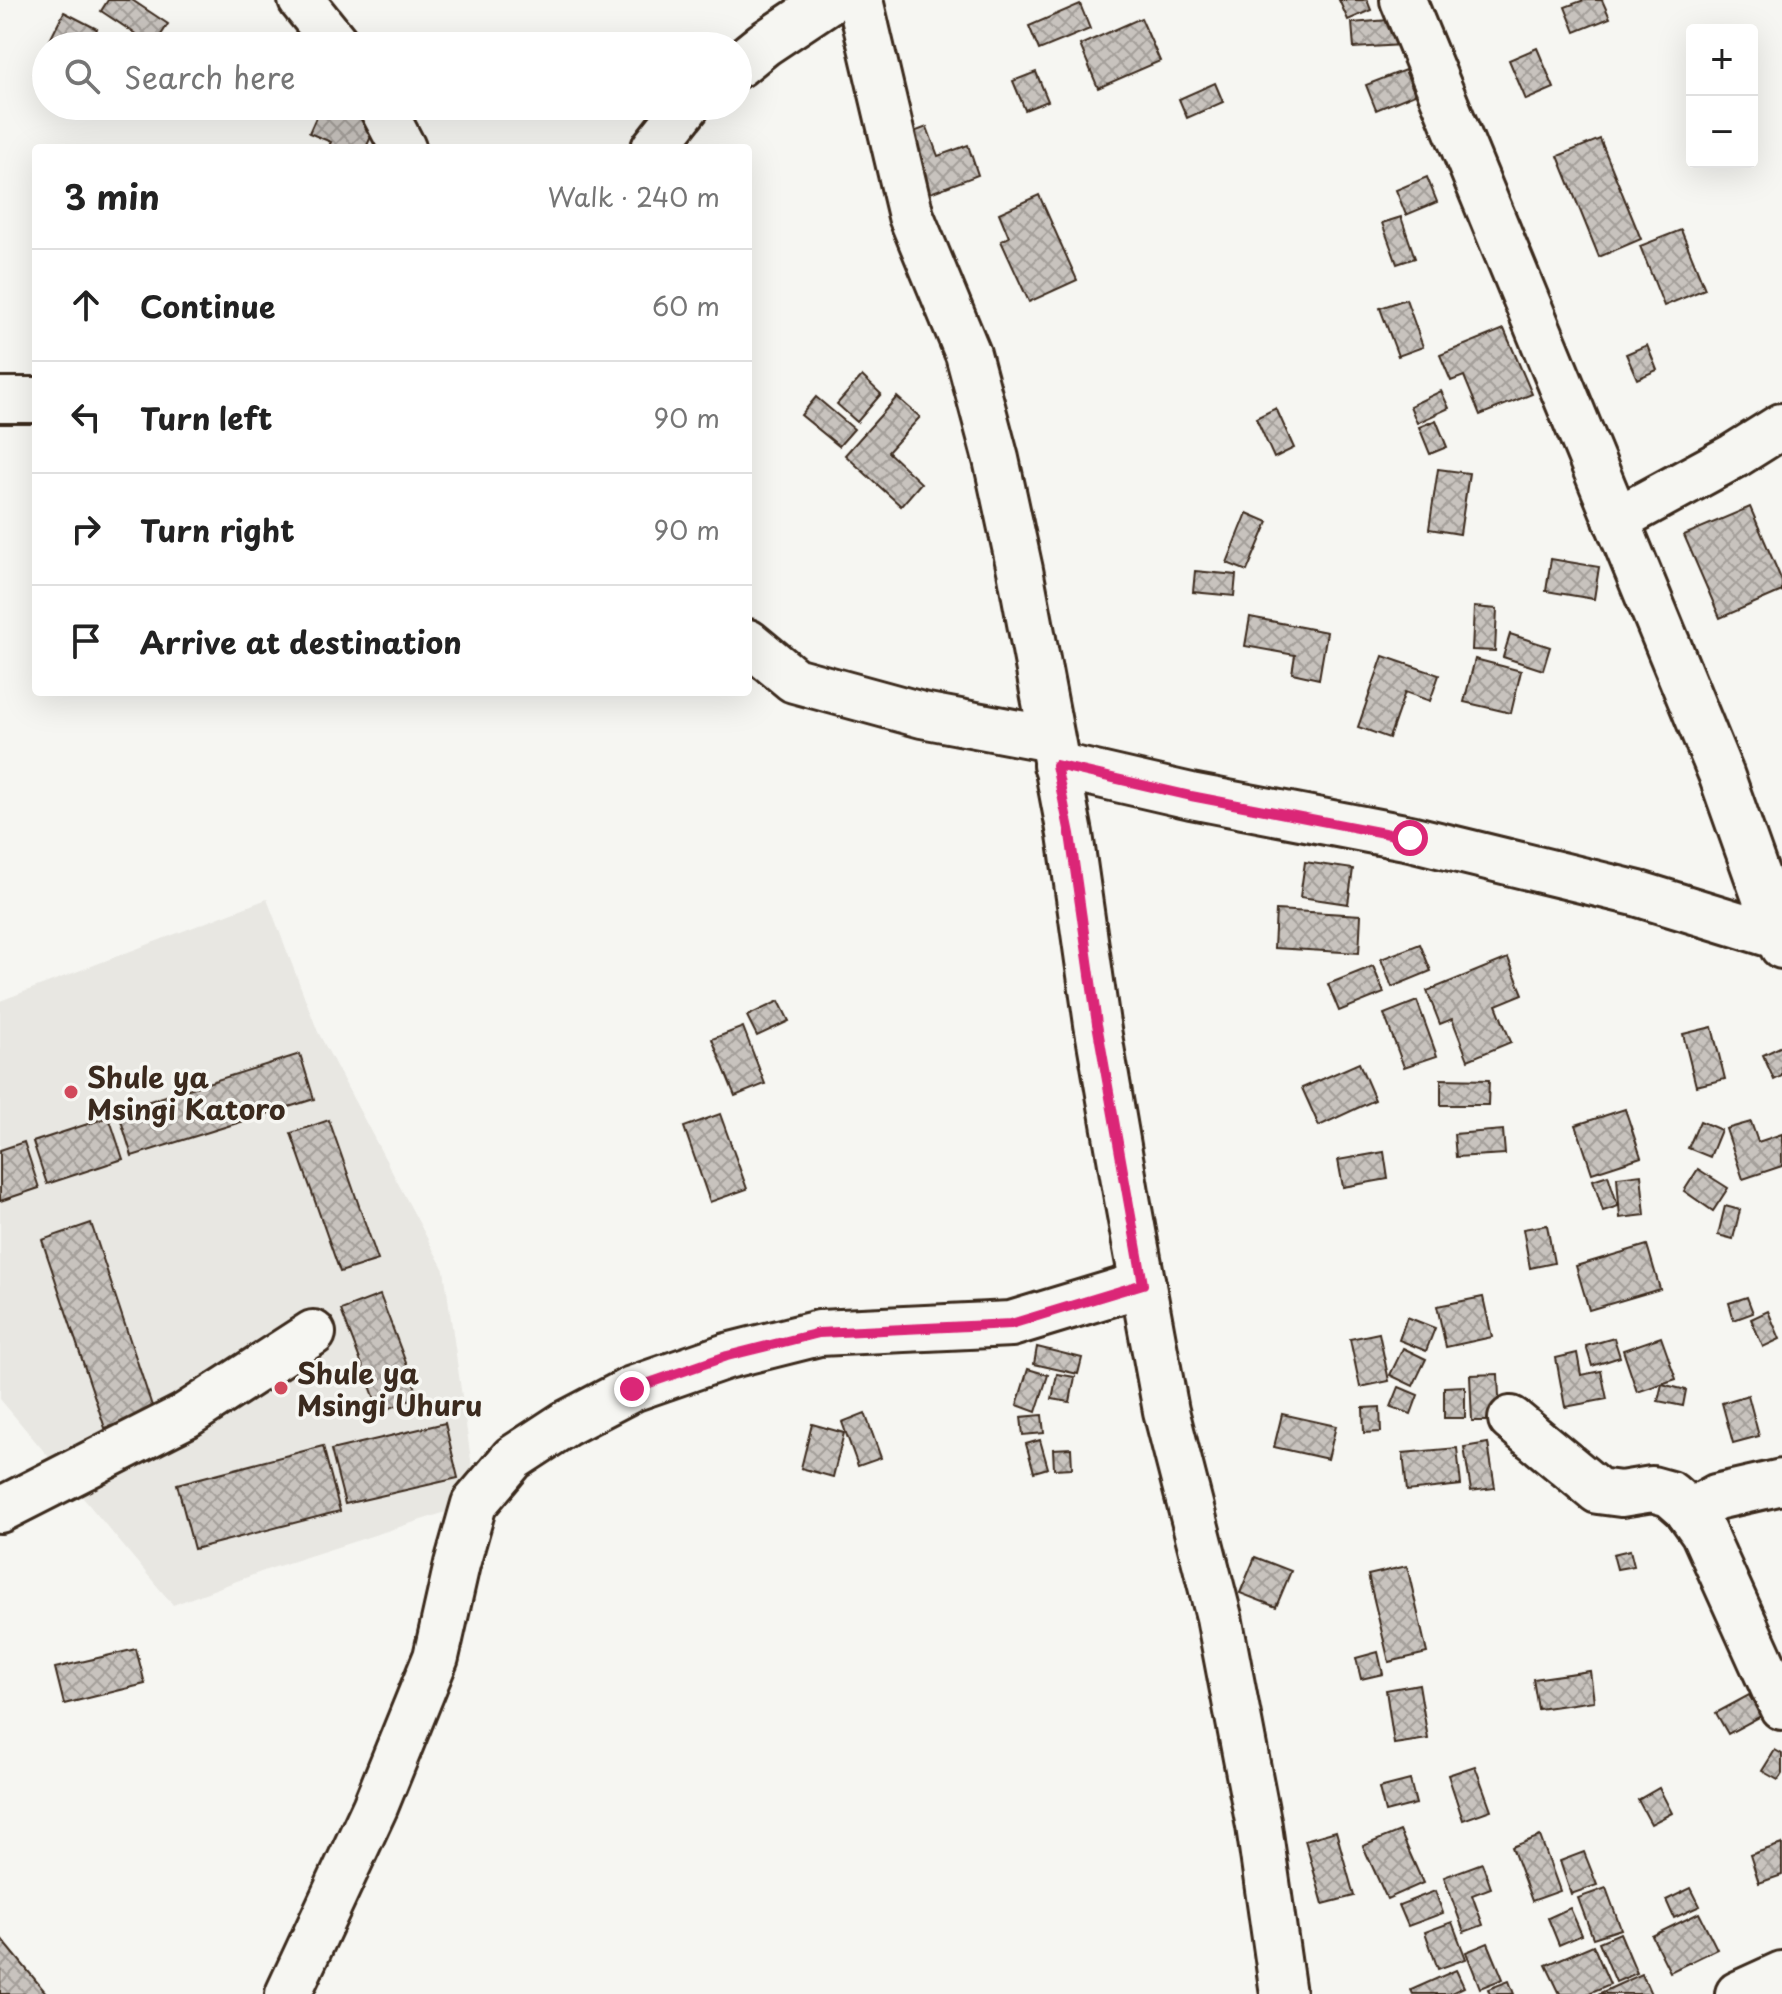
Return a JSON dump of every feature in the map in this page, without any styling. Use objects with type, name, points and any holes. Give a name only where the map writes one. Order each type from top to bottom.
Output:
[{"type":"street","points":[[301,0],[327,32]]},
{"type":"street","points":[[752,54],[830,0]]},
{"type":"street","points":[[860,0],[911,216],[968,354],[996,459],[1020,570],[1070,834],[1097,1024],[1166,1411],[1219,1617],[1259,1826],[1283,1994]]},
{"type":"street","points":[[1403,0],[1721,774],[1778,925]]},
{"type":"street","points":[[388,120],[401,144]]},
{"type":"street","points":[[657,144],[676,120]]},
{"type":"street","points":[[0,400],[32,400]]},
{"type":"street","points":[[1616,520],[1782,426]]},
{"type":"street","points":[[752,645],[794,680],[1054,752],[1191,796],[1410,838],[1778,925]]},
{"type":"street","points":[[288,1994],[375,1807],[436,1657],[474,1504],[513,1458],[565,1424],[632,1389],[727,1356],[819,1333],[1011,1324],[1143,1284]]},
{"type":"street","points":[[0,1510],[185,1416],[313,1333]]},
{"type":"street","points":[[1511,1419],[1598,1491],[1621,1494],[1652,1489],[1670,1494],[1689,1512],[1703,1532],[1782,1707]]},
{"type":"street","points":[[1689,1512],[1716,1497],[1782,1482]]},
{"type":"street","points":[[1738,1994],[1782,1974]]},
{"type":"shaded area","points":[[267,899],[318,1032],[444,1270],[477,1502],[269,1569],[173,1605],[0,1399],[0,1001]]},
{"type":"building","points":[[108,0],[132,0],[168,24],[163,32],[133,32],[101,11]]},
{"type":"building","points":[[1339,0],[1367,0],[1371,10],[1348,20]]},
{"type":"building","points":[[1584,0],[1602,0],[1610,18],[1575,32],[1565,7]]},
{"type":"building","points":[[1080,4],[1090,29],[1039,50],[1029,26]]},
{"type":"building","points":[[64,12],[97,29],[96,32],[54,32]]},
{"type":"building","points":[[1141,18],[1160,61],[1098,88],[1080,45]]},
{"type":"building","points":[[1401,19],[1402,45],[1354,48],[1352,23]]},
{"type":"building","points":[[1537,48],[1554,88],[1526,100],[1509,60]]},
{"type":"building","points":[[1405,70],[1415,94],[1376,110],[1366,85]]},
{"type":"building","points":[[1036,72],[1048,101],[1025,110],[1013,81]]},
{"type":"building","points":[[1215,83],[1223,102],[1187,118],[1179,99]]},
{"type":"building","points":[[315,120],[365,120],[376,125],[368,144],[330,144],[309,133]]},
{"type":"building","points":[[927,127],[938,156],[968,145],[978,175],[925,195],[903,136]]},
{"type":"building","points":[[1600,139],[1641,239],[1599,257],[1558,156]]},
{"type":"building","points":[[1427,177],[1437,202],[1406,215],[1396,190]]},
{"type":"building","points":[[1039,195],[1077,280],[1029,302],[1001,241],[1009,237],[999,213]]},
{"type":"building","points":[[1401,217],[1415,258],[1397,264],[1382,223]]},
{"type":"building","points":[[1681,230],[1705,289],[1664,306],[1640,246]]},
{"type":"building","points":[[1406,299],[1423,347],[1398,356],[1380,308]]},
{"type":"building","points":[[1504,329],[1532,394],[1480,415],[1464,376],[1451,381],[1440,355]]},
{"type":"building","points":[[1647,345],[1657,370],[1637,379],[1626,354]]},
{"type":"building","points":[[862,376],[881,394],[857,422],[837,404]]},
{"type":"building","points":[[1441,391],[1449,408],[1417,423],[1410,406]]},
{"type":"building","points":[[816,397],[854,429],[839,446],[801,415]]},
{"type":"building","points":[[897,397],[920,417],[888,452],[921,483],[901,506],[845,455]]},
{"type":"building","points":[[1276,408],[1294,448],[1274,458],[1256,418]]},
{"type":"building","points":[[1436,420],[1447,447],[1430,454],[1419,427]]},
{"type":"building","points":[[1438,469],[1469,473],[1460,534],[1429,529]]},
{"type":"building","points":[[1750,507],[1782,581],[1782,591],[1720,618],[1684,535]]},
{"type":"building","points":[[1247,513],[1268,522],[1247,571],[1227,563]]},
{"type":"building","points":[[1551,559],[1599,567],[1594,599],[1546,591]]},
{"type":"building","points":[[1195,571],[1236,575],[1234,596],[1193,592]]},
{"type":"building","points":[[1474,607],[1497,609],[1495,651],[1472,650]]},
{"type":"building","points":[[1250,617],[1327,632],[1319,679],[1292,673],[1295,655],[1245,646]]},
{"type":"building","points":[[1510,634],[1550,647],[1543,670],[1503,657]]},
{"type":"building","points":[[1383,656],[1439,675],[1430,701],[1405,692],[1389,738],[1358,727]]},
{"type":"building","points":[[1475,659],[1521,671],[1511,713],[1464,702]]},
{"type":"building","points":[[1305,862],[1353,869],[1348,904],[1300,897]]},
{"type":"building","points":[[1276,910],[1361,915],[1359,953],[1274,948]]},
{"type":"building","points":[[1420,944],[1431,971],[1392,987],[1381,959]]},
{"type":"building","points":[[1508,958],[1523,994],[1496,1005],[1511,1042],[1468,1060],[1452,1019],[1440,1024],[1427,991]]},
{"type":"building","points":[[1373,966],[1384,993],[1339,1011],[1328,984]]},
{"type":"building","points":[[779,1001],[789,1021],[757,1036],[747,1016]]},
{"type":"building","points":[[1417,1001],[1437,1056],[1404,1067],[1384,1014]]},
{"type":"building","points":[[743,1027],[765,1084],[735,1096],[712,1039]]},
{"type":"building","points":[[1712,1027],[1725,1079],[1696,1086],[1683,1034]]},
{"type":"building","points":[[1782,1046],[1782,1076],[1774,1080],[1763,1055]]},
{"type":"building","points":[[300,1054],[314,1099],[132,1156],[118,1111]]},
{"type":"building","points":[[1359,1063],[1375,1100],[1319,1126],[1302,1088]]},
{"type":"building","points":[[1441,1079],[1489,1080],[1488,1105],[1441,1105]]},
{"type":"building","points":[[1625,1109],[1641,1157],[1592,1173],[1576,1125]]},
{"type":"building","points":[[720,1114],[747,1189],[710,1202],[684,1127]]},
{"type":"building","points":[[109,1117],[123,1159],[47,1184],[33,1142]]},
{"type":"building","points":[[329,1120],[378,1260],[340,1272],[291,1133]]},
{"type":"building","points":[[1700,1121],[1721,1130],[1710,1157],[1688,1148]]},
{"type":"building","points":[[1751,1122],[1758,1142],[1782,1134],[1782,1166],[1743,1179],[1726,1129]]},
{"type":"building","points":[[1503,1130],[1505,1154],[1456,1157],[1454,1134]]},
{"type":"building","points":[[24,1142],[39,1188],[0,1201],[0,1150]]},
{"type":"building","points":[[1384,1152],[1388,1179],[1343,1187],[1338,1160]]},
{"type":"building","points":[[1698,1169],[1728,1188],[1713,1211],[1684,1191]]},
{"type":"building","points":[[1641,1174],[1645,1215],[1620,1218],[1617,1177]]},
{"type":"building","points":[[1608,1175],[1618,1206],[1603,1211],[1593,1180]]},
{"type":"building","points":[[1725,1206],[1740,1210],[1733,1239],[1718,1235]]},
{"type":"building","points":[[91,1223],[154,1412],[105,1428],[42,1240]]},
{"type":"building","points":[[1547,1225],[1554,1263],[1530,1268],[1523,1229]]},
{"type":"building","points":[[1647,1245],[1660,1289],[1589,1310],[1576,1266]]},
{"type":"building","points":[[380,1295],[419,1397],[380,1412],[341,1310]]},
{"type":"building","points":[[1483,1297],[1492,1337],[1446,1347],[1437,1306]]},
{"type":"building","points":[[1747,1297],[1753,1313],[1734,1320],[1729,1303]]},
{"type":"building","points":[[1768,1311],[1780,1339],[1763,1347],[1751,1319]]},
{"type":"building","points":[[1407,1317],[1435,1328],[1426,1351],[1399,1340]]},
{"type":"building","points":[[1379,1333],[1389,1381],[1360,1387],[1350,1339]]},
{"type":"building","points":[[1661,1337],[1676,1379],[1637,1392],[1623,1350]]},
{"type":"building","points":[[1614,1338],[1620,1357],[1592,1366],[1586,1346]]},
{"type":"building","points":[[1037,1347],[1082,1358],[1078,1374],[1034,1364]]},
{"type":"building","points":[[1403,1348],[1426,1359],[1413,1386],[1390,1375]]},
{"type":"building","points":[[1577,1353],[1581,1375],[1601,1371],[1607,1399],[1565,1407],[1556,1358]]},
{"type":"building","points":[[1028,1369],[1048,1375],[1036,1412],[1017,1405]]},
{"type":"building","points":[[1057,1374],[1075,1377],[1070,1402],[1052,1399]]},
{"type":"building","points":[[1498,1374],[1500,1421],[1472,1421],[1470,1375]]},
{"type":"building","points":[[1662,1384],[1686,1390],[1683,1406],[1658,1401]]},
{"type":"building","points":[[1465,1386],[1465,1418],[1444,1418],[1444,1387]]},
{"type":"building","points":[[1399,1387],[1418,1395],[1411,1414],[1391,1407]]},
{"type":"building","points":[[1748,1395],[1759,1436],[1733,1443],[1722,1403]]},
{"type":"building","points":[[1380,1407],[1381,1432],[1364,1433],[1363,1408]]},
{"type":"building","points":[[865,1413],[881,1458],[858,1466],[842,1422]]},
{"type":"building","points":[[1282,1414],[1336,1426],[1328,1459],[1274,1447]]},
{"type":"building","points":[[1042,1415],[1044,1433],[1023,1435],[1021,1417]]},
{"type":"building","points":[[445,1423],[458,1478],[345,1504],[331,1450]]},
{"type":"building","points":[[812,1424],[844,1433],[833,1477],[801,1468]]},
{"type":"building","points":[[1040,1440],[1048,1468],[1034,1472],[1026,1444]]},
{"type":"building","points":[[1488,1443],[1495,1488],[1471,1491],[1464,1447]]},
{"type":"building","points":[[323,1446],[340,1511],[194,1549],[177,1484]]},
{"type":"building","points":[[1071,1448],[1072,1468],[1054,1469],[1053,1449]]},
{"type":"building","points":[[1457,1448],[1461,1485],[1407,1491],[1403,1453]]},
{"type":"building","points":[[1630,1550],[1634,1566],[1617,1569],[1613,1554]]},
{"type":"building","points":[[1255,1557],[1291,1571],[1276,1607],[1240,1593]]},
{"type":"building","points":[[1407,1566],[1427,1653],[1389,1662],[1368,1575]]},
{"type":"building","points":[[136,1649],[145,1684],[64,1704],[55,1668]]},
{"type":"building","points":[[1378,1652],[1383,1674],[1361,1679],[1356,1658]]},
{"type":"building","points":[[1590,1671],[1594,1701],[1538,1709],[1533,1679]]},
{"type":"building","points":[[1419,1684],[1428,1739],[1394,1744],[1386,1690]]},
{"type":"building","points":[[1749,1695],[1761,1716],[1728,1734],[1716,1713]]},
{"type":"building","points":[[1775,1750],[1782,1754],[1782,1774],[1778,1780],[1762,1771]]},
{"type":"building","points":[[1475,1766],[1491,1810],[1463,1820],[1448,1775]]},
{"type":"building","points":[[1410,1780],[1416,1804],[1385,1812],[1379,1788]]},
{"type":"building","points":[[1659,1788],[1672,1813],[1651,1824],[1638,1800]]},
{"type":"building","points":[[1336,1831],[1354,1896],[1323,1904],[1305,1840]]},
{"type":"building","points":[[1400,1831],[1423,1883],[1387,1899],[1363,1846]]},
{"type":"building","points":[[1540,1836],[1560,1891],[1532,1901],[1512,1847]]},
{"type":"building","points":[[1782,1844],[1782,1875],[1759,1883],[1750,1855]]},
{"type":"building","points":[[1584,1852],[1597,1885],[1571,1894],[1560,1861]]},
{"type":"building","points":[[1482,1863],[1491,1888],[1472,1895],[1483,1925],[1464,1932],[1444,1877]]},
{"type":"building","points":[[1606,1888],[1621,1929],[1593,1938],[1578,1898]]},
{"type":"building","points":[[1691,1888],[1700,1906],[1674,1918],[1666,1900]]},
{"type":"building","points":[[1435,1891],[1443,1913],[1408,1926],[1399,1905]]},
{"type":"building","points":[[1570,1908],[1582,1935],[1559,1945],[1548,1918]]},
{"type":"building","points":[[1699,1913],[1717,1949],[1670,1972],[1652,1936]]},
{"type":"building","points":[[1452,1922],[1466,1959],[1438,1969],[1425,1932]]},
{"type":"building","points":[[1620,1933],[1637,1973],[1616,1982],[1599,1942]]},
{"type":"building","points":[[0,1937],[47,1994],[0,1994]]},
{"type":"building","points":[[1488,1943],[1503,1979],[1480,1988],[1466,1952]]},
{"type":"building","points":[[1593,1945],[1610,1984],[1587,1994],[1560,1994],[1546,1965]]},
{"type":"building","points":[[1456,1970],[1464,1987],[1449,1994],[1413,1994],[1411,1990]]},
{"type":"building","points":[[1642,1974],[1651,1994],[1598,1994]]},
{"type":"building","points":[[1509,1981],[1514,1994],[1490,1994],[1488,1989]]},
{"type":"place","name":"Shule ya Msingi Katoro","points":[[71,1092]]},
{"type":"place","name":"Shule ya Msingi Uhuru","points":[[281,1388]]},
{"type":"route","points":[[632,1389],[727,1356],[819,1333],[1011,1324],[1143,1284],[1097,1024],[1070,834],[1056,765],[1191,796],[1410,838]]}]
